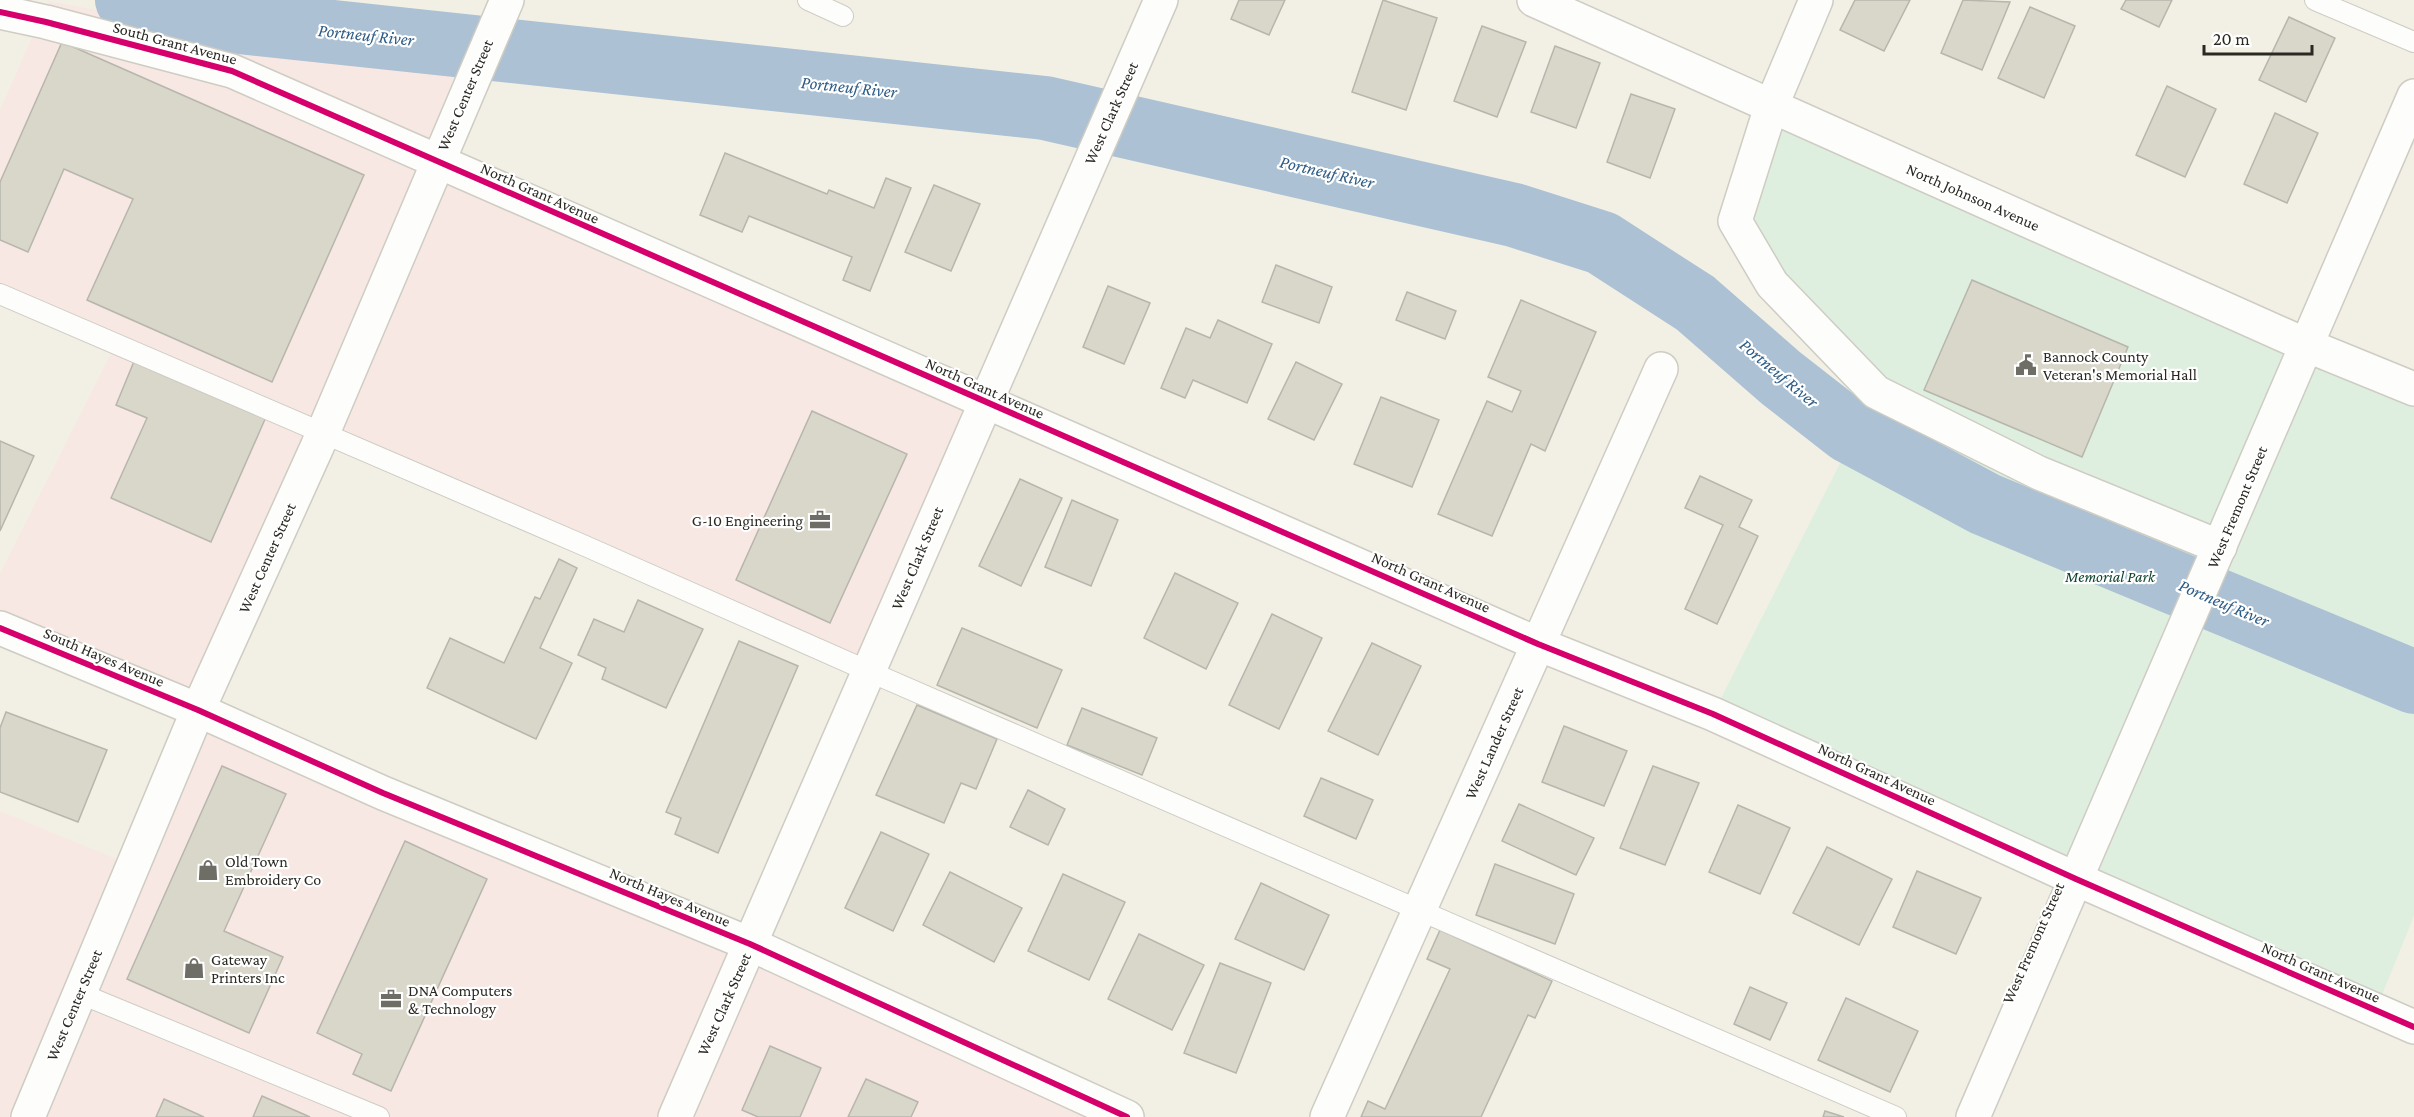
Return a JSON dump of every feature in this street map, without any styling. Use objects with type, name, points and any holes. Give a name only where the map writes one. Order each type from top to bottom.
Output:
[{"type":"street","name":"West Center Street","points":[[28,1117],[198,710],[323,432],[436,162],[507,0]]},
{"type":"street","name":"West Clark Street","points":[[675,1117],[984,402],[1161,0]]},
{"type":"street","name":"North Johnson Avenue","points":[[1533,0],[2306,345],[2414,389]]},
{"type":"street","points":[[1816,0],[1771,107],[1735,221],[1772,284],[1876,392],[2039,473],[2220,547]]},
{"type":"street","name":"South Grant Avenue","points":[[0,12],[232,71],[436,162]]},
{"type":"street","name":"West Fremont Street","points":[[1973,1117],[2414,96]]},
{"type":"street","name":"North Grant Avenue","points":[[436,162],[1538,644],[1713,714],[2076,879],[2414,1027]]},
{"type":"street","name":"West Lander Street","points":[[1327,1117],[1661,369]]},
{"type":"street","name":"South Hayes Avenue","points":[[0,628],[198,710]]},
{"type":"street","name":"North Hayes Avenue","points":[[198,710],[383,793],[750,944],[1127,1117]]},
{"type":"lane","points":[[808,0],[843,16]]},
{"type":"lane","points":[[2315,0],[2414,42]]},
{"type":"lane","points":[[0,294],[323,432],[1896,1117]]},
{"type":"lane","points":[[79,993],[380,1117]]},
{"type":"shaded area","points":[[48,1],[472,80],[436,162],[985,402],[868,671],[323,432],[199,710],[1133,1117],[0,1117],[0,811],[133,866],[198,711],[0,628],[0,574],[116,343],[0,294],[0,110]]},
{"type":"green space","name":"Memorial Park","points":[[1771,107],[2414,389],[2414,916],[2376,1010],[1713,714],[1876,392],[1735,221]]},
{"type":"building","points":[[1239,0],[1285,0],[1269,35],[1231,19]]},
{"type":"building","points":[[1383,0],[1437,18],[1406,110],[1352,92]]},
{"type":"building","points":[[1855,0],[1910,0],[1884,51],[1840,30]]},
{"type":"building","points":[[1963,0],[2010,2],[1982,70],[1941,53]]},
{"type":"building","points":[[2126,0],[2172,0],[2159,27],[2121,9]]},
{"type":"building","points":[[2030,7],[2075,26],[2044,98],[1998,78]]},
{"type":"building","points":[[2289,17],[2335,38],[2306,102],[2259,80]]},
{"type":"building","points":[[1482,26],[1526,42],[1497,117],[1454,101]]},
{"type":"building","points":[[62,42],[364,175],[272,382],[87,300],[133,199],[64,169],[28,252],[0,240],[0,182]]},
{"type":"building","points":[[1555,46],[1600,63],[1576,128],[1531,112]]},
{"type":"building","points":[[2167,86],[2216,109],[2185,177],[2136,155]]},
{"type":"building","points":[[1631,94],[1675,109],[1650,178],[1607,162]]},
{"type":"building","points":[[2275,113],[2318,133],[2287,203],[2244,184]]},
{"type":"building","points":[[725,153],[827,194],[829,190],[874,208],[886,178],[911,188],[870,291],[843,280],[852,257],[749,216],[742,232],[700,215]]},
{"type":"building","points":[[934,185],[980,204],[951,271],[905,252]]},
{"type":"building","points":[[1276,265],[1332,287],[1319,323],[1262,302]]},
{"type":"building","points":[[1972,280],[2128,347],[2082,457],[1924,390]]},
{"type":"building","points":[[1108,286],[1150,303],[1124,364],[1083,347]]},
{"type":"building","points":[[1407,292],[1456,311],[1445,339],[1396,320]]},
{"type":"building","points":[[1521,300],[1596,332],[1545,451],[1531,444],[1492,536],[1438,514],[1487,401],[1512,412],[1521,391],[1488,377]]},
{"type":"building","points":[[1218,320],[1272,344],[1247,403],[1193,380],[1185,398],[1161,388],[1186,328],[1210,338]]},
{"type":"building","points":[[135,359],[266,417],[211,542],[111,498],[147,418],[116,405]]},
{"type":"building","points":[[1296,362],[1342,384],[1314,440],[1268,419]]},
{"type":"building","points":[[1381,397],[1439,420],[1412,487],[1354,464]]},
{"type":"building","points":[[812,411],[907,454],[830,623],[736,580]]},
{"type":"building","points":[[0,441],[34,456],[0,531]]},
{"type":"building","points":[[1700,476],[1752,500],[1739,527],[1758,536],[1717,624],[1685,609],[1723,525],[1685,508]]},
{"type":"building","points":[[1020,479],[1062,498],[1021,586],[979,566]]},
{"type":"building","points":[[1072,500],[1118,520],[1091,586],[1045,567]]},
{"type":"building","points":[[559,559],[577,568],[540,648],[572,663],[536,739],[427,688],[450,638],[504,663],[535,597],[540,599]]},
{"type":"building","points":[[1175,573],[1238,603],[1206,669],[1144,638]]},
{"type":"building","points":[[638,600],[703,629],[666,708],[602,679],[606,668],[578,655],[594,619],[624,632]]},
{"type":"building","points":[[1272,614],[1322,638],[1279,729],[1229,705]]},
{"type":"building","points":[[962,628],[1062,670],[1037,728],[937,685]]},
{"type":"building","points":[[739,641],[798,666],[718,853],[675,834],[681,818],[666,812]]},
{"type":"building","points":[[1372,643],[1421,666],[1378,755],[1328,731]]},
{"type":"building","points":[[917,705],[997,739],[976,789],[961,783],[944,823],[876,795]]},
{"type":"building","points":[[1082,708],[1157,738],[1142,775],[1067,745]]},
{"type":"building","points":[[6,712],[107,750],[78,822],[0,792],[0,728]]},
{"type":"building","points":[[1564,726],[1627,751],[1604,806],[1542,782]]},
{"type":"building","points":[[222,766],[286,794],[224,931],[283,957],[249,1033],[127,979]]},
{"type":"building","points":[[1653,766],[1699,783],[1665,865],[1620,848]]},
{"type":"building","points":[[1321,778],[1373,800],[1356,839],[1304,816]]},
{"type":"building","points":[[1028,790],[1065,809],[1048,845],[1010,827]]},
{"type":"building","points":[[1519,804],[1594,838],[1576,875],[1502,841]]},
{"type":"building","points":[[1738,805],[1790,828],[1760,894],[1709,872]]},
{"type":"building","points":[[881,832],[929,854],[893,931],[845,908]]},
{"type":"building","points":[[405,841],[487,879],[391,1091],[353,1074],[362,1054],[317,1033]]},
{"type":"building","points":[[1827,847],[1892,879],[1859,945],[1793,913]]},
{"type":"building","points":[[1495,864],[1574,894],[1555,944],[1476,915]]},
{"type":"building","points":[[1917,871],[1981,898],[1956,954],[1893,927]]},
{"type":"building","points":[[950,872],[1022,908],[994,962],[923,925]]},
{"type":"building","points":[[1063,874],[1125,902],[1089,980],[1028,951]]},
{"type":"building","points":[[1261,883],[1329,915],[1304,970],[1235,939]]},
{"type":"building","points":[[1440,930],[1552,981],[1535,1018],[1528,1015],[1481,1117],[1361,1117],[1368,1101],[1385,1109],[1450,969],[1427,959]]},
{"type":"building","points":[[1139,934],[1204,965],[1172,1030],[1108,999]]},
{"type":"building","points":[[1220,963],[1271,983],[1236,1073],[1184,1053]]},
{"type":"building","points":[[1750,987],[1787,1003],[1770,1040],[1734,1024]]},
{"type":"building","points":[[1846,998],[1918,1031],[1890,1092],[1818,1060]]},
{"type":"building","points":[[770,1046],[821,1068],[800,1117],[758,1117],[742,1110]]},
{"type":"building","points":[[866,1079],[918,1102],[911,1117],[848,1117]]},
{"type":"building","points":[[262,1096],[310,1117],[253,1117]]},
{"type":"building","points":[[164,1099],[204,1117],[156,1117]]},
{"type":"building","points":[[1825,1111],[1844,1117],[1823,1117]]},
{"type":"waterway","name":"Portneuf River","points":[[127,0],[230,21],[1045,108],[1514,215],[1602,243],[1695,303],[1781,378],[1849,431],[1985,504],[2414,682]]},
{"type":"cycle path","points":[[0,12],[232,71],[1538,644],[1713,714],[2076,879],[2414,1027]]},
{"type":"cycle path","points":[[0,628],[198,710],[383,793],[750,944],[1127,1117]]},
{"type":"place","name":"Bannock County Veteran's Memorial Hall","points":[[2026,365]]},
{"type":"place","name":"G-10 Engineering","points":[[820,520]]},
{"type":"place","name":"Old Town Embroidery Co","points":[[208,870]]},
{"type":"place","name":"Gateway Printers Inc","points":[[194,968]]},
{"type":"place","name":"DNA Computers & Technology","points":[[391,999]]}]
